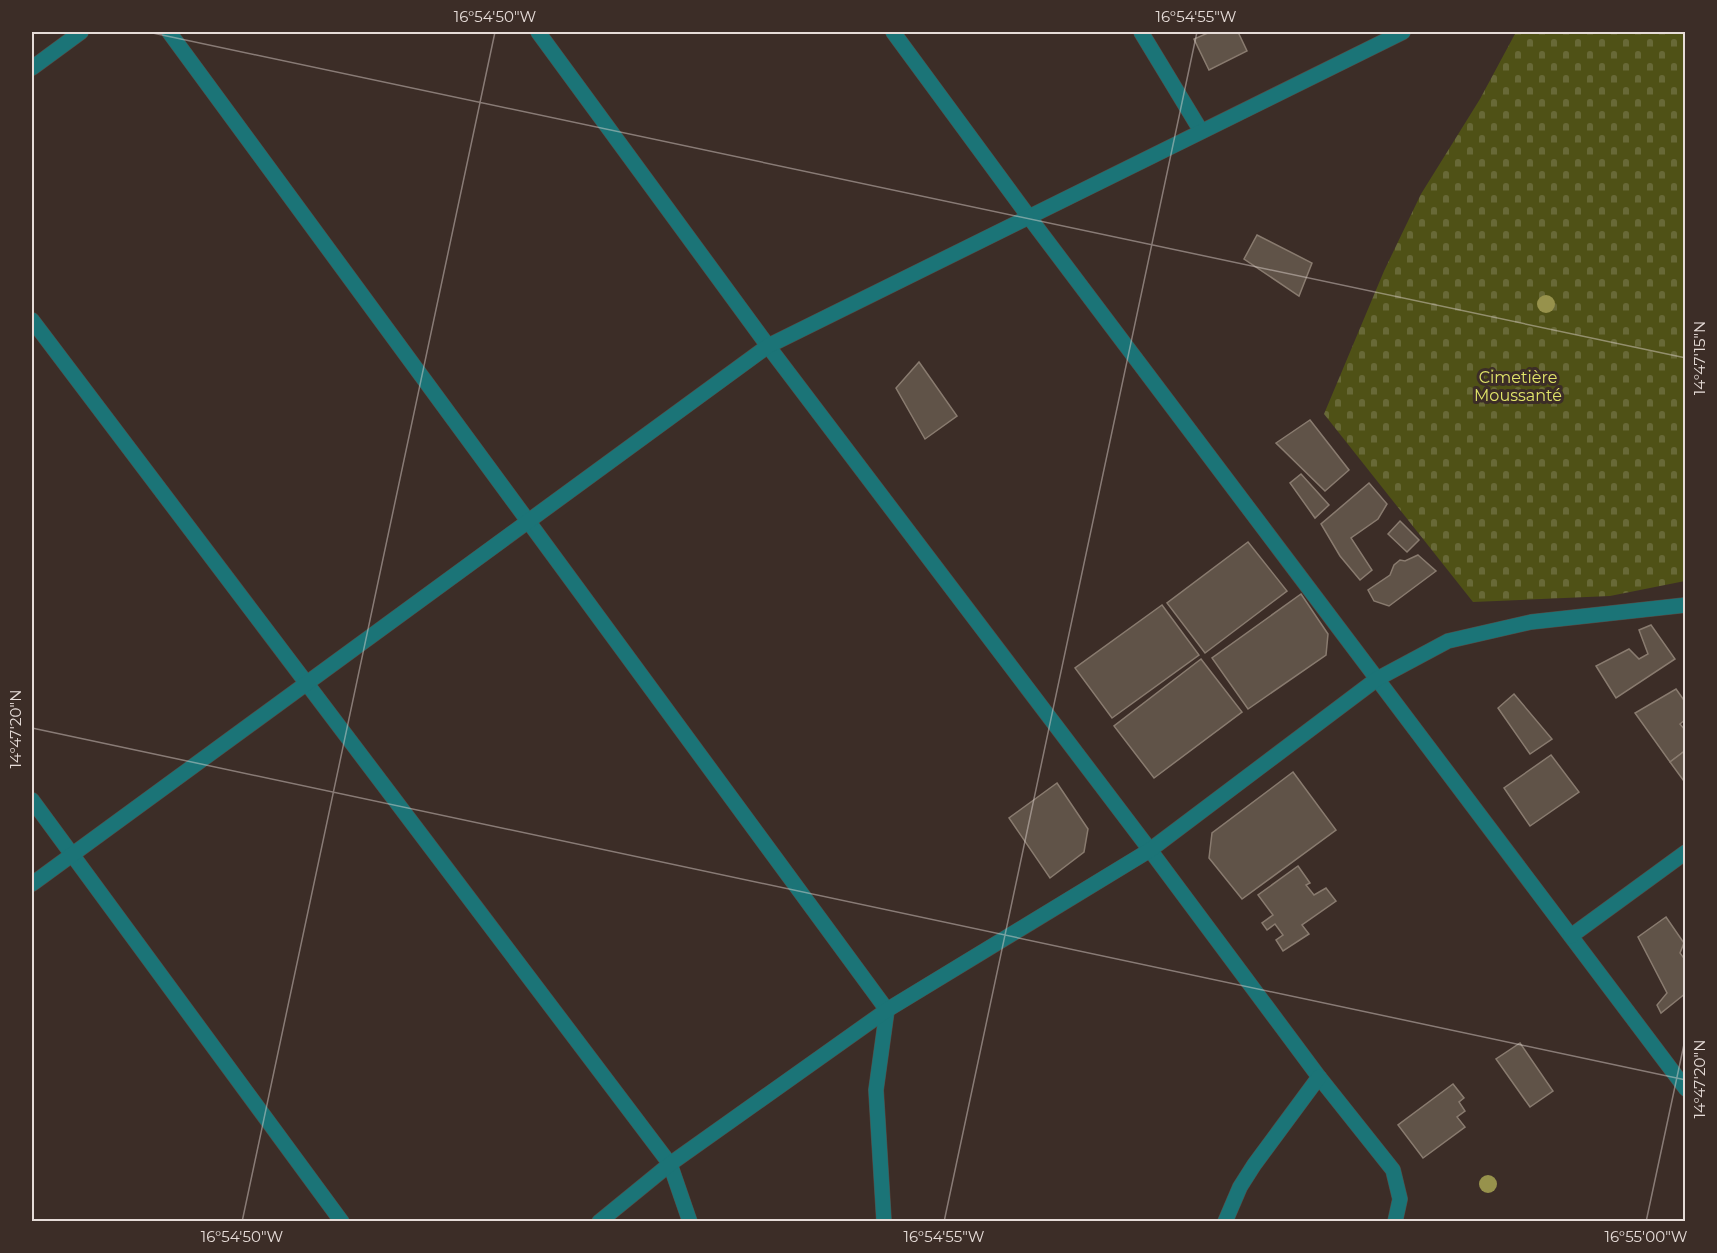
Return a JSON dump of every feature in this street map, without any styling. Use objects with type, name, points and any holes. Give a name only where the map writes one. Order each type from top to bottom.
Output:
[{"type":"street","points":[[32,68],[81,32]]},
{"type":"street","points":[[169,32],[887,1010],[876,1090],[884,1221]]},
{"type":"street","points":[[538,32],[768,346],[1319,1077],[1393,1170],[1400,1199],[1395,1221]]},
{"type":"street","points":[[893,32],[1029,217],[1686,1089]]},
{"type":"street","points":[[1141,32],[1201,131]]},
{"type":"street","points":[[32,884],[768,346],[1403,32]]},
{"type":"street","points":[[32,320],[670,1164],[690,1221]]},
{"type":"street","points":[[599,1221],[670,1164],[887,1010],[1150,850],[1377,679],[1448,641],[1531,622],[1683,609]]},
{"type":"street","points":[[32,800],[342,1221]]},
{"type":"street","points":[[1571,936],[1686,852]]},
{"type":"street","points":[[1225,1221],[1240,1187],[1254,1165],[1319,1077]]},
{"type":"green space","name":"Cimetière Moussanté","points":[[1516,32],[1685,32],[1685,581],[1610,596],[1473,602],[1324,414],[1384,271],[1421,194],[1480,99]]},
{"type":"building","points":[[1210,32],[1238,32],[1247,51],[1209,70],[1194,39]]},
{"type":"building","points":[[1257,235],[1312,263],[1299,296],[1244,259]]},
{"type":"building","points":[[919,362],[957,416],[925,439],[896,388]]},
{"type":"building","points":[[1310,420],[1349,470],[1325,491],[1276,443]]},
{"type":"building","points":[[1301,474],[1329,505],[1315,518],[1290,483]]},
{"type":"building","points":[[1369,483],[1387,504],[1378,519],[1351,538],[1372,570],[1360,580],[1340,556],[1321,524]]},
{"type":"building","points":[[1400,521],[1419,540],[1407,552],[1388,534]]},
{"type":"building","points":[[1248,542],[1287,591],[1205,653],[1167,603]]},
{"type":"building","points":[[1418,555],[1436,571],[1389,606],[1374,601],[1368,590],[1390,575],[1394,565],[1400,560],[1405,561]]},
{"type":"building","points":[[1301,594],[1328,634],[1326,655],[1248,709],[1212,658]]},
{"type":"building","points":[[1162,605],[1199,655],[1112,718],[1075,668]]},
{"type":"building","points":[[1651,625],[1675,659],[1616,698],[1596,666],[1629,649],[1639,659],[1648,654],[1639,630]]},
{"type":"building","points":[[1201,659],[1242,712],[1154,778],[1114,726]]},
{"type":"building","points":[[1676,689],[1686,703],[1686,719],[1680,724],[1686,731],[1686,750],[1670,762],[1635,713]]},
{"type":"building","points":[[1514,694],[1552,739],[1530,754],[1498,708]]},
{"type":"building","points":[[1686,750],[1686,784],[1670,762]]},
{"type":"building","points":[[1551,755],[1579,792],[1530,826],[1504,788]]},
{"type":"building","points":[[1293,772],[1336,830],[1242,899],[1209,858],[1212,833]]},
{"type":"building","points":[[1057,783],[1088,829],[1084,852],[1050,878],[1009,818]]},
{"type":"building","points":[[1298,866],[1310,883],[1306,885],[1314,895],[1326,888],[1336,901],[1302,925],[1309,934],[1283,951],[1276,940],[1283,935],[1275,924],[1267,930],[1262,923],[1273,915],[1258,895]]},
{"type":"building","points":[[1666,917],[1684,943],[1680,953],[1686,961],[1686,993],[1661,1013],[1657,1005],[1667,993],[1638,937]]},
{"type":"building","points":[[1520,1043],[1553,1091],[1530,1107],[1496,1059]]},
{"type":"building","points":[[1453,1084],[1464,1098],[1459,1102],[1465,1111],[1457,1117],[1465,1127],[1423,1158],[1398,1125]]}]
